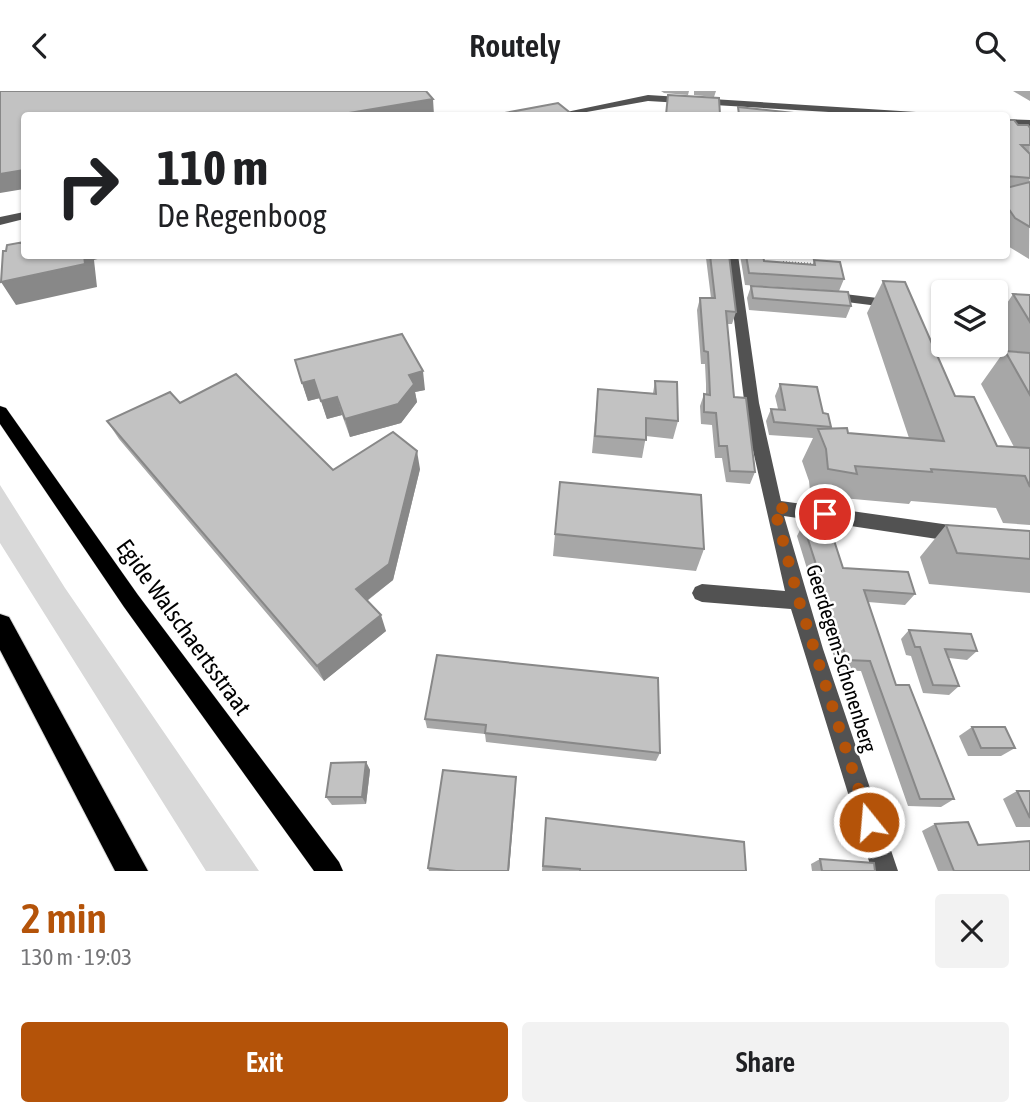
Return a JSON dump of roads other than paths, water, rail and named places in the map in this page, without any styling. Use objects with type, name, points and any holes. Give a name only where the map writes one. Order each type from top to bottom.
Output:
[{"type":"highway","points":[[0,625],[132,871]]},
{"type":"main road","name":"Egide Walschaertsstraat","points":[[0,412],[131,601],[330,871]]},
{"type":"street","points":[[574,112],[648,99],[724,97],[884,112]]},
{"type":"street","points":[[1010,122],[1030,123]]},
{"type":"street","points":[[1018,123],[1030,128]]},
{"type":"street","points":[[0,221],[21,217]]},
{"type":"street","name":"Geerdegem-Schonenberg","points":[[734,259],[745,291],[755,423],[774,507],[799,601],[885,871]]},
{"type":"street","points":[[820,296],[901,306]]},
{"type":"street","points":[[774,507],[976,537]]},
{"type":"street","points":[[702,593],[799,601]]}]
